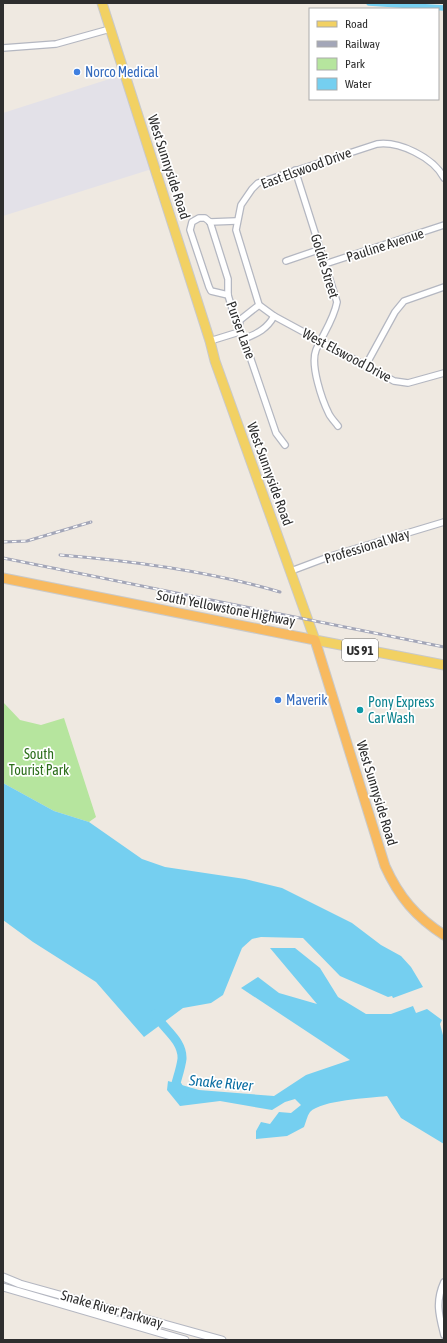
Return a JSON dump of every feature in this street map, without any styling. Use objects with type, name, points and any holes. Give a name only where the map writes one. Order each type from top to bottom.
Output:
[{"type":"highway","name":"South Yellowstone Highway","points":[[3,578],[315,640]]},
{"type":"highway","name":"West Sunnyside Road","points":[[315,640],[385,866],[401,897],[433,927],[444,935]]},
{"type":"main road","name":"West Sunnyside Road","points":[[102,3],[238,430],[291,571],[315,640]]},
{"type":"main road","name":"South Yellowstone Highway","points":[[315,640],[444,665]]},
{"type":"street","points":[[3,48],[56,44],[110,29]]},
{"type":"street","name":"East Elswood Drive","points":[[259,305],[237,237],[236,221],[241,205],[258,183],[386,142],[422,157],[435,165],[444,178]]},
{"type":"street","name":"Goldie Street","points":[[295,170],[337,302],[335,310],[316,352],[315,371],[329,415],[338,426]]},
{"type":"street","name":"Purser Lane","points":[[210,222],[205,218],[196,219],[192,222],[190,230],[209,287],[211,291],[228,295],[239,332],[244,338],[276,433],[285,445]]},
{"type":"street","points":[[228,295],[228,279],[210,222],[236,221]]},
{"type":"street","name":"Pauline Avenue","points":[[326,264],[444,226]]},
{"type":"street","points":[[286,260],[321,249]]},
{"type":"street","points":[[366,365],[395,312],[404,301],[444,287]]},
{"type":"street","points":[[210,342],[239,332],[240,320],[259,305],[274,316],[269,326],[259,333],[244,338]]},
{"type":"street","name":"West Elswood Drive","points":[[274,316],[394,380],[408,384],[444,373]]},
{"type":"street","name":"Professional Way","points":[[291,571],[331,556],[444,522]]},
{"type":"street","name":"Snake River Parkway","points":[[3,1277],[20,1284],[222,1340]]},
{"type":"street","points":[[444,1282],[438,1294],[438,1308],[444,1335]]},
{"type":"street","name":"Snake River Parkway","points":[[3,1287],[186,1340]]},
{"type":"shaded area","points":[[125,74],[155,168],[3,216],[3,113]]},
{"type":"green space","name":"South Tourist Park","points":[[3,702],[20,720],[41,725],[64,718],[96,817],[89,822],[54,811],[3,783]]},
{"type":"water","points":[[3,783],[54,811],[89,822],[142,859],[165,867],[245,879],[282,888],[352,923],[381,945],[401,956],[411,967],[423,987],[393,998],[392,996],[388,997],[340,976],[303,938],[261,937],[252,939],[242,948],[223,995],[211,1003],[183,1008],[144,1037],[96,982],[33,942],[3,920]]},
{"type":"water","points":[[270,948],[295,948],[320,968],[338,997],[366,1014],[391,1014],[413,1006],[416,1013],[427,1009],[442,1020],[440,1024],[444,1039],[444,1144],[401,1118],[387,1096],[346,1100],[325,1105],[310,1112],[304,1127],[287,1136],[256,1139],[256,1131],[261,1122],[270,1124],[279,1112],[291,1113],[301,1105],[295,1099],[285,1102],[272,1110],[220,1101],[180,1106],[167,1090],[168,1081],[199,1090],[274,1096],[306,1075],[350,1060],[241,988],[258,977],[279,993],[317,1004]]},
{"type":"waterway","points":[[369,3],[444,8]]},
{"type":"waterway","name":"Snake River","points":[[155,1014],[179,1046],[182,1062],[176,1083],[182,1094]]},
{"type":"railway","points":[[3,542],[27,541],[91,522]]},
{"type":"railway","points":[[60,555],[116,560],[171,568],[226,578],[280,592]]},
{"type":"railway","points":[[3,558],[444,647]]},
{"type":"place","name":"Norco Medical","points":[[77,72]]},
{"type":"place","name":"Maverik","points":[[278,700]]},
{"type":"place","name":"Pony Express Car Wash","points":[[360,710]]}]
